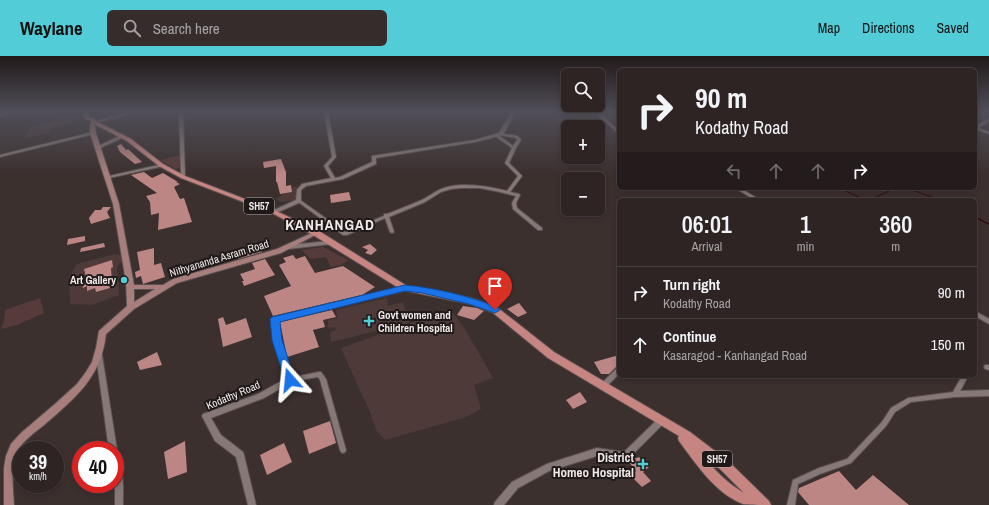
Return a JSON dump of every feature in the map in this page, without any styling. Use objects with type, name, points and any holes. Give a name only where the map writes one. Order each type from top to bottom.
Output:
[{"type":"main road","name":"SH57","points":[[113,132],[128,140],[163,166],[183,177],[274,212],[316,233],[405,288],[471,300],[495,310],[551,355],[604,385],[625,400],[686,435],[724,465],[765,505]]},
{"type":"main road","points":[[93,133],[109,177],[116,204],[130,285],[131,307]]},
{"type":"main road","name":"Nithyananda Asram Road","points":[[9,505],[8,486],[11,456],[21,438],[78,391],[94,367],[99,355],[102,344],[102,333],[131,307],[176,281],[287,247],[316,233]]},
{"type":"main road","points":[[130,285],[140,288],[165,287]]},
{"type":"main road","points":[[662,420],[687,442],[710,474],[729,490],[755,505]]},
{"type":"street","points":[[182,132],[183,177]]},
{"type":"street","points":[[330,132],[334,157],[326,166],[334,180]]},
{"type":"street","points":[[0,156],[93,133]]},
{"type":"street","points":[[499,135],[514,148]]},
{"type":"street","points":[[299,201],[299,190],[304,185],[341,178],[374,163],[374,157],[475,141],[499,135],[517,137],[519,140],[507,163],[520,176],[508,192]]},
{"type":"street","points":[[98,147],[122,137]]},
{"type":"street","points":[[109,177],[163,166]]},
{"type":"street","points":[[299,201],[345,234],[386,215],[423,201],[431,194],[444,190],[467,187],[508,192],[518,195],[514,203],[515,208],[540,229]]},
{"type":"street","points":[[740,190],[754,198]]},
{"type":"street","points":[[274,212],[299,201]]},
{"type":"street","points":[[386,215],[392,232]]},
{"type":"street","points":[[287,247],[330,243]]},
{"type":"street","points":[[343,450],[323,379],[318,374],[290,380],[277,340],[275,319],[405,288]]},
{"type":"street","points":[[977,314],[989,322]]},
{"type":"street","points":[[99,355],[112,441]]},
{"type":"street","points":[[604,385],[617,372]]},
{"type":"street","points":[[956,394],[964,378]]},
{"type":"street","name":"Kodathy Road","points":[[252,505],[240,455],[218,438],[206,416],[262,396],[290,380]]},
{"type":"street","points":[[791,505],[795,482],[819,471],[849,461],[884,424],[893,410],[910,400],[956,394],[989,393]]},
{"type":"street","points":[[498,505],[515,485],[547,468],[597,452],[625,456],[662,420]]},
{"type":"street","points":[[118,505],[119,493]]},
{"type":"shaded area","points":[[28,132],[50,132],[50,133],[23,139]]},
{"type":"shaded area","points":[[180,155],[179,168],[176,169],[160,160]]},
{"type":"shaded area","points":[[295,186],[299,187],[295,200],[281,202],[276,199]]},
{"type":"shaded area","points":[[323,247],[348,260],[341,265],[331,267],[326,257],[310,259],[302,250]]},
{"type":"shaded area","points":[[115,254],[126,257],[117,267],[119,295],[92,305],[70,304],[69,277],[77,264]]},
{"type":"shaded area","points":[[40,298],[44,313],[17,325],[1,329],[4,321],[5,310]]},
{"type":"shaded area","name":"Govt women and Children Hospital","points":[[387,298],[388,306],[403,302],[409,323],[331,342],[330,332],[336,330],[335,327],[328,328],[328,320],[337,318],[336,310]]},
{"type":"shaded area","points":[[450,309],[465,329],[493,378],[474,385],[481,409],[466,417],[385,440],[376,430],[369,410],[341,348]]},
{"type":"building","points":[[121,144],[126,150],[128,149],[142,162],[135,164],[120,152],[117,146]]},
{"type":"building","points":[[281,159],[286,172],[286,186],[291,185],[292,192],[280,194],[276,182],[276,166],[264,168],[263,162]]},
{"type":"building","points":[[144,172],[152,178],[163,173],[180,184],[174,187],[180,199],[184,198],[192,222],[158,230],[159,213],[151,215],[150,202],[146,196],[157,193],[131,175]]},
{"type":"building","points":[[349,192],[351,200],[331,203],[330,195]]},
{"type":"building","points":[[103,207],[111,207],[107,212],[110,218],[91,224],[89,218],[95,210],[101,210]]},
{"type":"building","points":[[85,236],[85,241],[67,245],[68,239]]},
{"type":"building","points":[[104,243],[105,247],[80,252],[81,248]]},
{"type":"building","points":[[370,244],[377,250],[371,255],[365,253],[368,250],[362,247]]},
{"type":"building","points":[[258,246],[262,252],[238,259],[236,252]]},
{"type":"building","points":[[154,248],[154,265],[161,263],[165,277],[143,284],[141,276],[136,278],[135,272],[140,270],[137,252]]},
{"type":"building","points":[[235,253],[236,257],[215,263],[214,259]]},
{"type":"building","points":[[293,255],[296,259],[305,256],[315,273],[343,266],[375,287],[362,295],[273,316],[264,296],[291,286],[279,265],[286,262],[283,258]]},
{"type":"building","points":[[265,259],[275,275],[244,286],[242,281],[244,281],[240,274],[255,269],[252,263]]},
{"type":"building","points":[[112,260],[112,283],[109,284],[110,288],[96,292],[95,288],[87,291],[87,286],[83,288],[81,279],[86,277],[84,269]]},
{"type":"building","points":[[519,303],[527,313],[518,317],[507,309]]},
{"type":"building","points":[[463,306],[477,308],[484,311],[474,320],[457,315]]},
{"type":"building","points":[[332,310],[336,317],[323,320],[325,327],[313,330],[319,347],[287,357],[280,322]]},
{"type":"building","points":[[223,317],[226,325],[246,318],[252,337],[223,347],[218,319]]},
{"type":"building","points":[[157,352],[162,365],[140,370],[137,362]]},
{"type":"building","points":[[617,356],[617,367],[609,374],[601,374],[594,362]]},
{"type":"building","points":[[580,392],[587,402],[573,409],[566,400]]},
{"type":"building","points":[[330,421],[336,443],[309,454],[303,431]]},
{"type":"building","points":[[185,441],[187,472],[168,479],[164,452]]},
{"type":"building","points":[[284,443],[292,462],[267,475],[260,455]]},
{"type":"building","name":"District Homeo Hospital","points":[[639,457],[649,467],[643,472],[651,481],[642,487],[630,475],[636,471],[628,461]]},
{"type":"building","points":[[839,471],[856,490],[873,475],[909,505],[809,505],[798,492],[799,488]]},
{"type":"waterway","points":[[843,190],[861,198]]},
{"type":"waterway","points":[[874,198],[891,190]]},
{"type":"waterway","points":[[912,190],[934,198]]},
{"type":"waterway","points":[[977,218],[989,224]]},
{"type":"place","name":"Art Gallery","points":[[124,280]]},
{"type":"place","name":"Govt women and Children Hospital","points":[[369,321]]},
{"type":"place","name":"District Homeo Hospital","points":[[643,464]]},
{"type":"district","name":"KANHANGAD","points":[[330,224]]},
{"type":"route","points":[[290,380],[277,340],[275,319],[405,288],[471,300],[495,310]]}]
